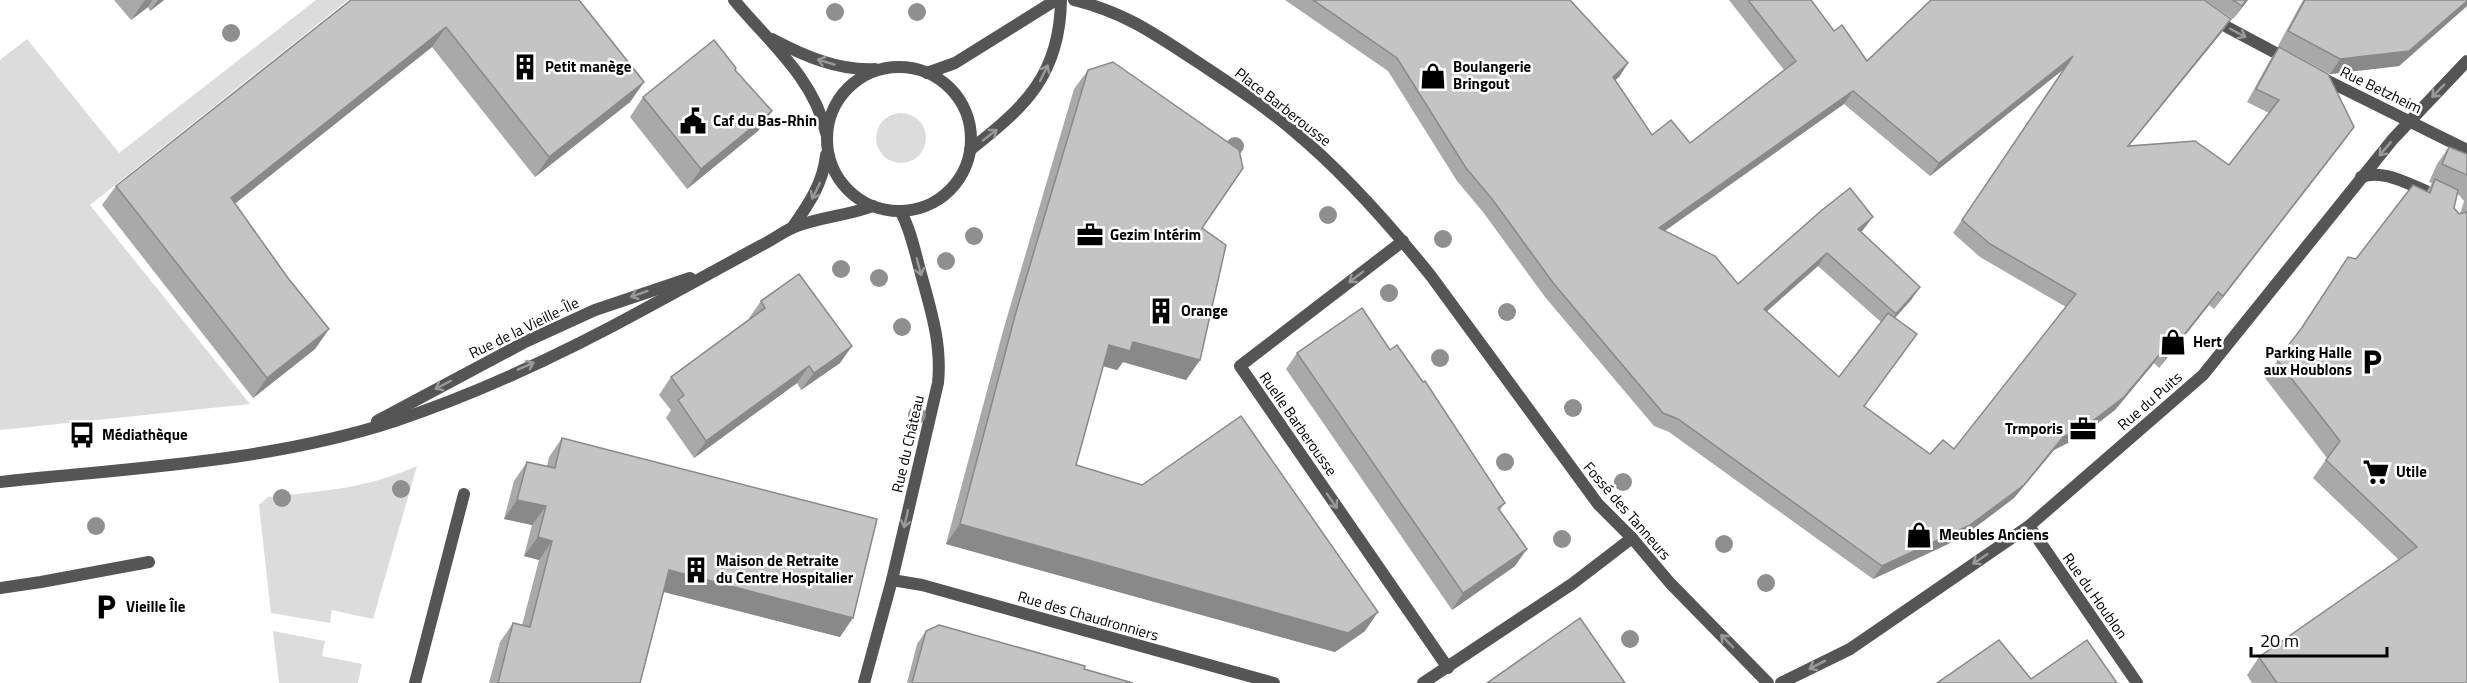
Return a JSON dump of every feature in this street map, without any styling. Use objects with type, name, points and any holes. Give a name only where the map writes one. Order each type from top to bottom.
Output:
[{"type":"street","points":[[734,0],[763,34],[807,85],[819,110],[832,167],[842,184],[856,198],[873,206],[902,212],[922,208],[942,197],[963,172],[970,150],[969,126],[962,105],[946,86],[927,73],[906,68],[862,70],[834,65],[806,56],[763,34]]},
{"type":"street","points":[[927,73],[955,63],[1056,0]]},
{"type":"street","points":[[970,150],[1010,120],[1036,88],[1059,38],[1061,0]]},
{"type":"street","name":"Place Barberousse","points":[[1074,0],[1109,9],[1141,25],[1294,131],[1329,162],[1403,241],[1480,344]]},
{"type":"street","name":"Rue Betzheim","points":[[2190,0],[2227,27],[2467,150]]},
{"type":"street","name":"Rue du Puits","points":[[1781,683],[1850,649],[2029,526],[2203,375],[2361,177],[2409,121],[2467,61]]},
{"type":"street","points":[[791,228],[813,199],[820,183],[830,117],[840,98],[855,82],[884,69]]},
{"type":"street","points":[[2361,177],[2376,174],[2392,177],[2441,197]]},
{"type":"street","name":"Rue de la Vieille-Île","points":[[0,482],[261,453],[296,447],[395,421],[535,363],[648,308],[791,228],[825,218],[855,213],[873,206]]},
{"type":"street","name":"Rue du Château","points":[[864,683],[892,580],[938,383],[940,365],[934,322],[909,227],[902,212]]},
{"type":"street","name":"Ruelle Barberousse","points":[[1403,241],[1240,366],[1448,668]]},
{"type":"street","name":"Rue de la Vieille-Île","points":[[354,432],[525,342],[595,310],[714,270]]},
{"type":"street","name":"Fossé des Tanneurs","points":[[1480,344],[1598,504],[1632,538],[1670,583],[1768,683]]},
{"type":"street","points":[[415,683],[464,494]]},
{"type":"street","name":"Rue du Houblon","points":[[2029,526],[2137,683]]},
{"type":"street","points":[[1423,683],[1572,584],[1632,538]]},
{"type":"street","points":[[0,588],[149,561]]},
{"type":"street","name":"Rue des Chaudronniers","points":[[892,580],[922,585],[1274,683]]},
{"type":"shaded area","points":[[316,0],[348,0],[90,205],[250,404],[0,430],[0,60],[27,39],[119,153]]},
{"type":"shaded area","points":[[896,113],[906,113],[919,120],[926,133],[926,143],[919,156],[906,163],[896,163],[887,159],[880,152],[876,143],[876,133],[880,124],[887,117]]},
{"type":"shaded area","points":[[417,466],[373,619],[332,610],[330,623],[271,613],[259,505],[268,497],[326,491],[362,484]]},
{"type":"shaded area","points":[[273,631],[325,641],[322,656],[362,664],[358,683],[279,683]]},
{"type":"building","points":[[351,0],[579,0],[644,82],[549,157],[446,27],[231,198],[288,278],[329,329],[267,378],[116,186]]},
{"type":"building","points":[[1313,0],[1570,0],[1628,63],[1613,77],[1652,135],[1671,120],[1690,143],[1796,61],[1748,0],[1811,0],[1834,31],[1842,25],[1867,61],[1931,0],[2204,0],[2231,19],[2128,146],[2195,141],[2229,165],[2279,100],[2256,89],[2279,47],[2328,74],[2354,127],[2223,296],[2218,292],[2168,355],[2163,350],[2124,397],[2090,423],[2063,437],[2024,485],[1970,525],[1882,566],[1678,419],[1663,413],[1554,284],[1492,199],[1466,168],[1397,58]],"holes":[[[2073,56],[1962,220],[1990,244],[2076,294],[1954,449],[1943,440],[1930,454],[1864,406],[1917,334],[1888,313],[1839,377],[1764,309],[1827,253],[1896,314],[1920,287],[1858,229],[1873,217],[1850,188],[1738,284],[1715,256],[1659,228],[1853,91],[1939,163]]]},
{"type":"building","points":[[2233,0],[2246,0],[2242,6]]},
{"type":"building","points":[[2305,0],[2467,1],[2409,51],[2340,59],[2288,31]]},
{"type":"building","name":"Caf du Bas-Rhin","points":[[714,40],[736,68],[735,70],[772,111],[701,169],[643,97]]},
{"type":"building","points":[[1113,62],[1239,150],[1243,168],[1202,228],[1226,245],[1200,360],[1133,342],[1130,351],[1109,345],[1076,465],[1142,485],[1241,416],[1378,612],[1348,633],[960,524],[1016,312],[1088,70]]},
{"type":"building","points":[[2449,147],[2467,154],[2467,175],[2442,164]]},
{"type":"building","name":"Parking Halle aux Houblons","points":[[2435,179],[2458,190],[2454,208],[2459,214],[2467,212],[2467,683],[2277,683],[2259,657],[2417,547],[2326,460],[2340,441],[2277,360],[2301,329],[2348,257],[2356,259],[2413,185],[2430,193]]},
{"type":"building","points":[[799,274],[852,346],[814,373],[809,366],[706,441],[678,400],[684,395],[671,377],[765,308],[761,301]]},
{"type":"building","points":[[1362,308],[1390,350],[1397,345],[1423,382],[1425,381],[1505,503],[1498,508],[1527,549],[1463,593],[1297,353]]},
{"type":"building","name":"Maison de Retraite du Centre Hospitalier","points":[[562,438],[877,519],[853,618],[669,570],[640,683],[498,683],[513,623],[530,627],[552,541],[538,537],[546,506],[517,500],[527,462],[555,468]]},
{"type":"building","points":[[1580,618],[1625,683],[1487,683]]},
{"type":"building","points":[[939,625],[1085,666],[1084,669],[1133,683],[912,683],[926,631]]},
{"type":"building","points":[[1999,640],[2031,679],[2087,640],[2117,683],[1937,683]]},
{"type":"place","name":"Petit manège","points":[[525,67]]},
{"type":"place","name":"Boulangerie Bringout","points":[[1433,76]]},
{"type":"place","name":"Caf du Bas-Rhin","points":[[693,121]]},
{"type":"place","name":"Gezim Intérim","points":[[1090,235]]},
{"type":"place","name":"Orange","points":[[1161,311]]},
{"type":"place","name":"Hert","points":[[2173,342]]},
{"type":"place","name":"Parking Halle aux Houblons","points":[[2372,362]]},
{"type":"place","name":"Trmporis","points":[[2083,429]]},
{"type":"place","name":"Médiathèque","points":[[82,435]]},
{"type":"place","name":"Utile","points":[[2376,472]]},
{"type":"place","name":"Meubles Anciens","points":[[1919,535]]},
{"type":"place","name":"Maison de Retraite du Centre Hospitalier","points":[[696,570]]},
{"type":"place","name":"Vieille Île","points":[[106,607]]}]
